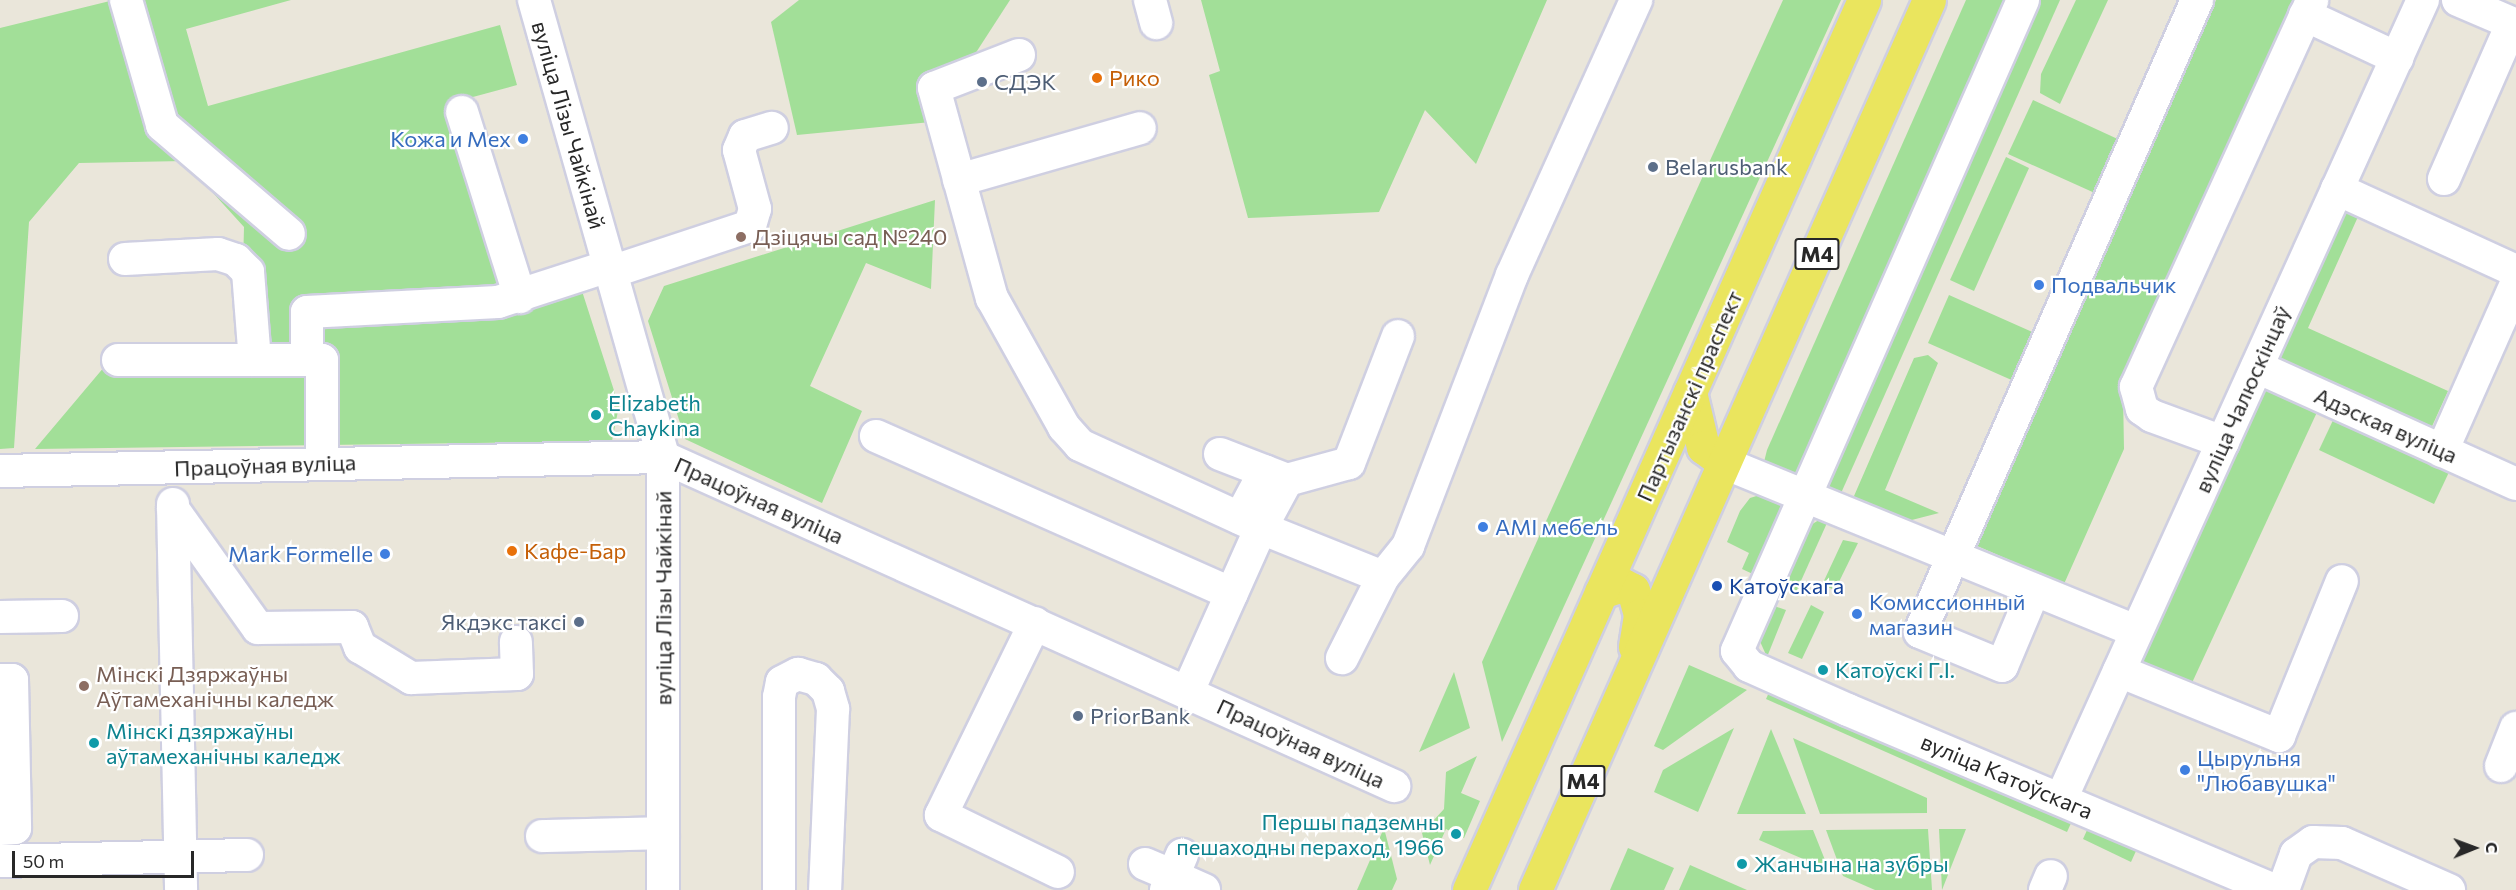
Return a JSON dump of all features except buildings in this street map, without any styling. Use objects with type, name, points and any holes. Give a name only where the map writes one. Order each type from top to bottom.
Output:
[{"type":"main road","name":"Партызанскі праспект","points":[[1468,890],[1864,0]]},
{"type":"main road","name":"М4","points":[[1535,890],[1929,0]]},
{"type":"main road","points":[[1690,392],[1703,447],[1724,463]]},
{"type":"main road","points":[[1601,592],[1623,585],[1638,602],[1632,673]]},
{"type":"street","points":[[126,0],[162,125],[289,234]]},
{"type":"street","name":"вуліца Лізы Чайкінай","points":[[534,0],[663,457],[663,890]]},
{"type":"street","points":[[1342,658],[1383,577],[1408,546],[1512,275],[1635,0]]},
{"type":"street","points":[[1804,497],[2023,0]]},
{"type":"street","points":[[2034,590],[2002,666],[1920,632],[2197,0]]},
{"type":"street","name":"вуліца Чалюскінцаў","points":[[2061,799],[2423,0]]},
{"type":"street","points":[[2445,178],[2514,25],[2458,0]]},
{"type":"street","points":[[2223,442],[2152,416],[2142,409],[2136,387],[2309,7],[2397,57]]},
{"type":"street","points":[[1019,55],[934,88],[992,298],[1064,427],[1080,445],[1251,523],[1383,577]]},
{"type":"street","points":[[462,112],[520,297]]},
{"type":"street","points":[[308,360],[307,312],[520,297],[750,226],[755,209],[740,150],[745,136],[772,128]]},
{"type":"street","points":[[959,180],[1140,128]]},
{"type":"street","points":[[2337,189],[2516,271]]},
{"type":"street","points":[[126,259],[218,254],[236,260],[248,272],[255,360]]},
{"type":"street","points":[[2442,451],[2516,284]]},
{"type":"street","points":[[1220,454],[1276,476],[1349,463],[1398,336]]},
{"type":"street","points":[[118,360],[322,360],[322,464]]},
{"type":"street","name":"Адэская вуліца","points":[[2257,367],[2516,484]]},
{"type":"street","points":[[876,436],[1232,594]]},
{"type":"street","name":"Працоўная вуліца","points":[[0,471],[663,457],[1188,691],[1394,786]]},
{"type":"street","points":[[1724,463],[2133,630]]},
{"type":"street","points":[[172,468],[181,890]]},
{"type":"street","points":[[1188,691],[1232,594],[1251,523],[1276,476]]},
{"type":"street","name":"вуліца Катоўскага","points":[[1804,497],[1740,642],[1741,659],[2275,890]]},
{"type":"street","points":[[173,509],[258,628],[352,627],[360,647],[411,678],[517,674],[516,642]]},
{"type":"street","points":[[2119,671],[2278,736],[2342,581]]},
{"type":"street","points":[[0,617],[62,616]]},
{"type":"street","points":[[1035,623],[941,815],[1058,872]]},
{"type":"street","points":[[779,890],[779,697],[782,682],[798,674],[816,679],[828,691],[833,709],[825,890]]},
{"type":"street","points":[[0,680],[12,680],[7,776],[8,861],[247,855]]},
{"type":"street","points":[[2501,766],[2516,728]]},
{"type":"street","points":[[542,836],[663,832]]},
{"type":"street","points":[[2283,890],[2296,854],[2313,842],[2342,843],[2449,890]]},
{"type":"street","points":[[1166,871],[1204,890]]},
{"type":"green space","points":[[114,0],[291,0],[186,29],[208,106],[500,25],[517,85],[458,101],[515,283],[572,260],[619,406],[612,441],[35,449],[121,347],[241,347],[244,227],[184,161],[79,163],[29,222],[14,448],[0,449],[0,28]]},
{"type":"green space","points":[[799,0],[1010,0],[931,122],[797,135],[771,22]]},
{"type":"green space","points":[[1201,0],[1547,0],[1476,164],[1425,110],[1379,212],[1248,218],[1209,75],[1220,71]]},
{"type":"green space","points":[[1783,0],[1841,0],[1502,742],[1482,662]]},
{"type":"green space","points":[[1966,0],[2007,0],[1805,462],[1792,477],[1774,474],[1764,462],[1767,450]]},
{"type":"green space","points":[[2041,0],[2060,0],[1838,500],[1827,490]]},
{"type":"green space","points":[[2076,0],[2108,0],[2060,104],[2040,93],[2041,74]]},
{"type":"green space","points":[[2216,0],[2296,0],[2123,392],[2124,449],[2064,584],[1975,545]]},
{"type":"green space","points":[[2033,100],[2122,141],[2097,194],[2008,154]]},
{"type":"green space","points":[[2006,157],[2029,168],[1974,291],[1950,280]]},
{"type":"green space","points":[[935,200],[931,289],[866,263],[810,386],[862,411],[822,503],[685,439],[648,321],[664,286]]},
{"type":"green space","points":[[2342,202],[2361,210],[2308,328],[2448,391],[2429,433],[2271,361]]},
{"type":"green space","points":[[1949,295],[2037,334],[2016,382],[1928,343]]},
{"type":"green space","points":[[1928,355],[1938,363],[1885,490],[1939,513],[1904,522],[1857,508],[1854,496],[1914,358]]},
{"type":"green space","points":[[2267,386],[2318,410],[2191,685],[2140,661]]},
{"type":"green space","points":[[2335,416],[2450,470],[2434,504],[2319,450]]},
{"type":"green space","points":[[1763,494],[1781,505],[1780,522],[1755,575],[1742,569],[1749,553],[1727,542],[1740,511],[1750,498]]},
{"type":"green space","points":[[1819,520],[1827,523],[1796,592],[1781,584],[1804,529]]},
{"type":"green space","points":[[1843,540],[1858,543],[1835,590],[1822,585]]},
{"type":"green space","points":[[1771,605],[1786,610],[1767,657],[1758,637]]},
{"type":"green space","points":[[1811,605],[1824,612],[1802,659],[1788,653]]},
{"type":"green space","points":[[1689,665],[1747,690],[1663,750],[1654,746]]},
{"type":"green space","points":[[1454,672],[1470,728],[1419,752]]},
{"type":"green space","points":[[1771,688],[2072,821],[2067,832],[1766,699]]},
{"type":"green space","points":[[1734,728],[1698,812],[1654,792],[1663,770]]},
{"type":"green space","points":[[1771,729],[1806,814],[1737,814]]},
{"type":"green space","points":[[1793,738],[1927,798],[1927,813],[1820,814]]},
{"type":"green space","points":[[1477,756],[1461,793],[1480,801],[1464,838],[1446,829],[1430,865],[1422,833],[1444,809],[1446,772]]},
{"type":"green space","points":[[1384,828],[1397,879],[1392,890],[1357,890]]},
{"type":"green space","points":[[2088,828],[2136,851],[2131,862],[2083,839]]},
{"type":"green space","points":[[1928,829],[1932,890],[1875,890],[1843,876],[1826,830]]},
{"type":"green space","points":[[1939,829],[1966,829],[1942,890]]},
{"type":"green space","points":[[1813,830],[1829,870],[1759,840],[1763,831]]},
{"type":"green space","points":[[1628,848],[1674,868],[1664,890],[1610,890]]},
{"type":"green space","points":[[1690,865],[1747,890],[1679,890]]},
{"type":"place","name":"Рико","points":[[1097,78]]},
{"type":"place","name":"СДЭК","points":[[982,82]]},
{"type":"place","name":"Кожа и Мех","points":[[523,139]]},
{"type":"place","name":"Belarusbank","points":[[1653,167]]},
{"type":"place","name":"Дзіцячы сад №240","points":[[741,237]]},
{"type":"place","name":"Подвальчик","points":[[2039,285]]},
{"type":"place","name":"Elizabeth Chaykina","points":[[596,415]]},
{"type":"place","name":"AMI мебель","points":[[1483,527]]},
{"type":"place","name":"Кафе-Бар","points":[[512,551]]},
{"type":"place","name":"Mark Formelle","points":[[385,554]]},
{"type":"place","name":"Катоўскага","points":[[1717,586]]},
{"type":"place","name":"Комиссионный магазин","points":[[1857,614]]},
{"type":"place","name":"Якдэкс таксі","points":[[579,622]]},
{"type":"place","name":"Катоўскі Г.І.","points":[[1823,670]]},
{"type":"place","name":"Мінскі Дзяржаўны Аўтамеханічны каледж","points":[[84,686]]},
{"type":"place","name":"PriorBank","points":[[1078,716]]},
{"type":"place","name":"Мінскі дзяржаўны аўтамеханічны каледж","points":[[94,743]]},
{"type":"place","name":"Цырульня \"Любавушка\"","points":[[2185,770]]},
{"type":"place","name":"Першы падземны пешаходны пераход, 1966","points":[[1456,834]]},
{"type":"place","name":"Жанчына на зубры","points":[[1742,864]]}]
